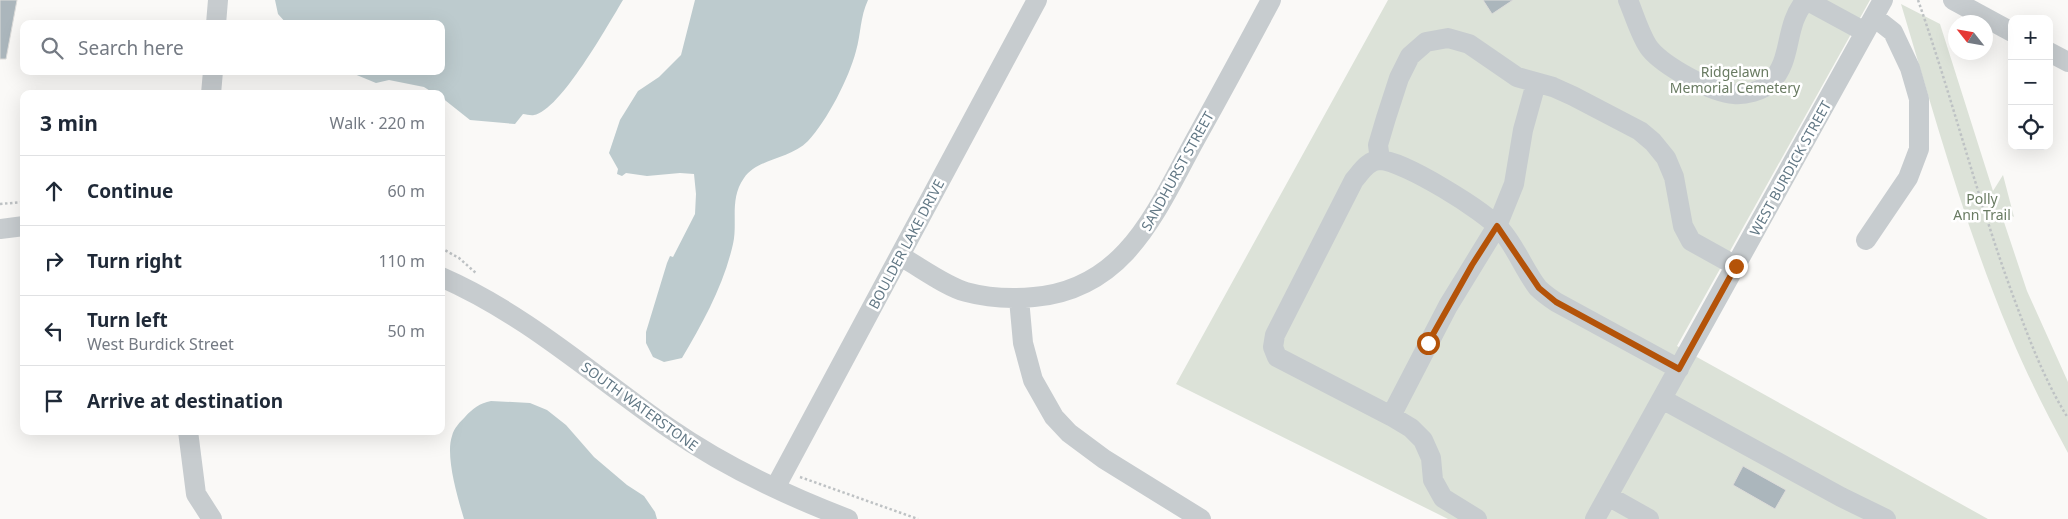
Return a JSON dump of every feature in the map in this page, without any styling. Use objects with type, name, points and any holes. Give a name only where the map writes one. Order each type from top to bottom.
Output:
[{"type":"street","points":[[216,20],[218,0]]},
{"type":"street","name":"BOULDER LAKE DRIVE","points":[[779,480],[1037,0]]},
{"type":"street","name":"SANDHURST STREET","points":[[900,256],[965,292],[1019,299],[1054,295],[1099,277],[1138,240],[1162,202],[1271,0]]},
{"type":"street","points":[[1628,0],[1649,48],[1662,59],[1714,88],[1734,94],[1757,91],[1770,85],[1781,68],[1797,10],[1806,0],[1874,16],[1893,32],[1910,68],[1919,99],[1919,149],[1908,178],[1866,240]]},
{"type":"street","points":[[1953,0],[2008,30]]},
{"type":"street","name":"WEST BURDICK STREET","points":[[1595,519],[1874,16]]},
{"type":"street","points":[[1380,160],[1378,146],[1399,78],[1410,56],[1426,42],[1448,38],[1469,44],[1517,77],[1553,87],[1640,131],[1653,142],[1666,158],[1674,177],[1683,226],[1692,242],[1736,266]]},
{"type":"street","points":[[2053,54],[2068,62]]},
{"type":"street","points":[[211,90],[213,75]]},
{"type":"street","points":[[1391,416],[1448,306],[1497,226],[1514,184],[1523,130],[1536,83]]},
{"type":"street","points":[[1477,519],[1443,498],[1433,480],[1431,458],[1423,440],[1411,428],[1277,357],[1273,347],[1275,335],[1354,180],[1368,164],[1380,160],[1400,166],[1441,186],[1484,214],[1497,226],[1539,288],[1556,302],[1679,369]]},
{"type":"street","points":[[0,229],[20,226]]},
{"type":"street","name":"SOUTH WATERSTONE","points":[[445,279],[485,298],[535,330],[668,428],[705,452],[744,474],[779,480],[848,519]]},
{"type":"street","points":[[1019,299],[1023,343],[1033,380],[1042,399],[1054,417],[1069,433],[1104,459],[1201,519]]},
{"type":"street","points":[[1662,399],[1841,497],[1886,519]]},
{"type":"street","points":[[189,435],[196,494],[212,519]]},
{"type":"street","points":[[1608,496],[1649,519]]},
{"type":"path","points":[[1918,0],[1937,54],[1999,257],[2029,340],[2068,418]]},
{"type":"path","points":[[0,204],[20,202]]},
{"type":"path","points":[[445,250],[459,258],[480,277]]},
{"type":"path","points":[[779,480],[918,519]]},
{"type":"green space","name":"Ridgelawn Memorial Cemetery","points":[[1388,0],[1870,0],[1677,346],[1988,519],[1448,519],[1176,384]]},
{"type":"green space","name":"Polly Ann Trail","points":[[1901,4],[1940,24],[1948,49],[1948,60],[1951,60],[1993,191],[2003,175],[2014,217],[2000,210],[2027,291],[2068,382],[2068,453],[2010,334],[1964,212]]},
{"type":"shaded area","points":[[275,0],[623,0],[583,65],[557,99],[545,110],[534,115],[523,114],[515,124],[470,120],[445,100],[445,90],[429,90],[424,87],[389,80],[376,83],[357,75],[445,75],[445,20],[283,20],[278,14]]},
{"type":"shaded area","points":[[695,0],[868,0],[863,13],[853,62],[830,111],[808,141],[792,152],[757,166],[744,178],[739,186],[735,202],[733,244],[718,288],[705,317],[682,358],[664,362],[653,357],[646,343],[646,332],[667,263],[670,256],[673,257],[695,214],[694,174],[680,173],[647,176],[626,173],[622,176],[617,174],[618,169],[609,153],[620,120],[638,91],[659,77],[681,55]]},
{"type":"shaded area","points":[[491,401],[530,403],[547,410],[566,425],[594,457],[627,485],[644,496],[655,512],[657,519],[464,519],[451,466],[450,444],[457,425],[470,411]]},
{"type":"building","points":[[0,0],[17,0],[6,59],[0,59]]},
{"type":"building","points":[[1483,0],[1513,0],[1492,14]]},
{"type":"building","points":[[1743,466],[1786,490],[1775,509],[1733,485]]},
{"type":"route","points":[[1428,343],[1472,265],[1497,226],[1539,288],[1556,302],[1679,369],[1736,266]]}]
